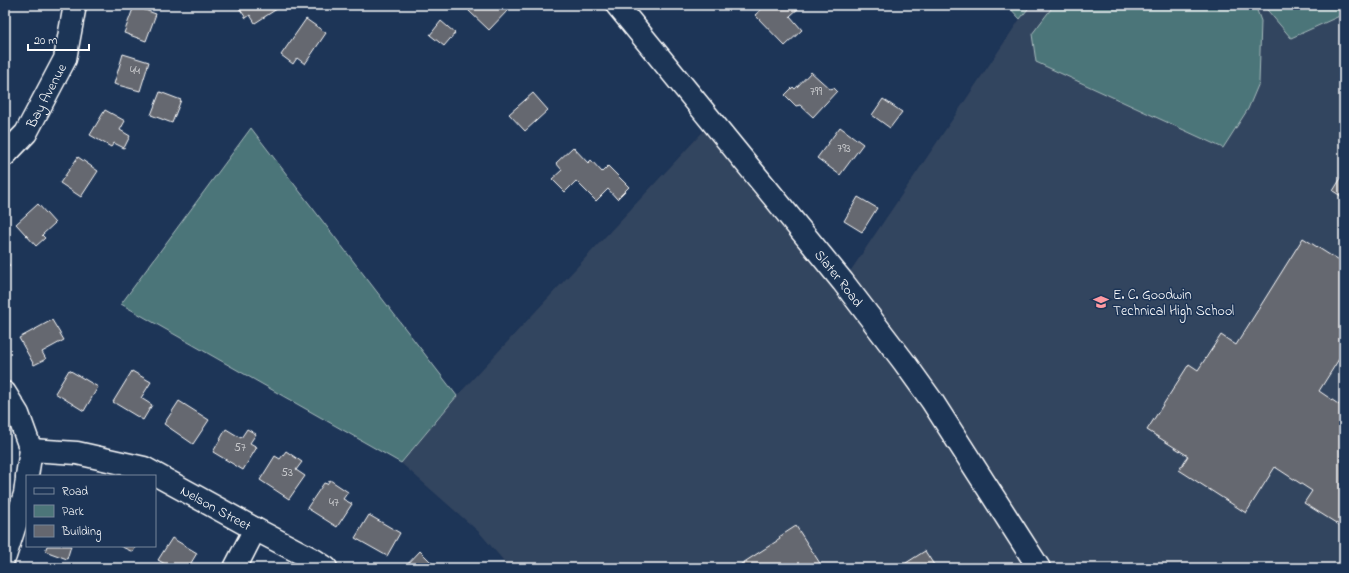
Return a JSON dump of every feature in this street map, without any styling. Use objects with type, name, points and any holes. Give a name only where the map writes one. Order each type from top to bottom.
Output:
[{"type":"street","name":"Bay Avenue","points":[[5,155],[26,133],[65,59],[75,5]]},
{"type":"street","name":"Slater Road","points":[[617,5],[843,282],[904,362],[936,408],[1039,568]]},
{"type":"street","points":[[5,393],[18,414],[31,450],[27,475]]},
{"type":"street","name":"Nelson Street","points":[[31,450],[77,453],[144,468],[314,560],[326,568]]},
{"type":"street","points":[[5,556],[25,494],[26,486]]},
{"type":"street","points":[[235,568],[255,529]]},
{"type":"shaded area","points":[[1031,5],[1344,5],[1344,568],[510,568],[479,532],[401,463],[457,396],[712,122],[843,282],[1020,19]]},
{"type":"green space","points":[[1007,5],[1031,5],[1020,19]]},
{"type":"green space","points":[[1054,5],[1255,5],[1261,21],[1259,83],[1248,109],[1223,148],[1036,62],[1032,34]]},
{"type":"green space","points":[[1263,5],[1344,5],[1344,14],[1291,38]]},
{"type":"green space","points":[[251,128],[457,396],[401,463],[121,304]]},
{"type":"building","points":[[237,5],[283,5],[255,23],[250,15],[246,18]]},
{"type":"building","points":[[468,5],[504,5],[508,10],[489,30],[469,11]]},
{"type":"building","points":[[766,5],[797,5],[800,7],[790,16],[802,30],[785,46],[755,15]]},
{"type":"building","points":[[134,6],[156,14],[146,41],[124,33]]},
{"type":"building","points":[[306,19],[326,33],[305,64],[297,58],[293,64],[281,55]]},
{"type":"building","points":[[441,21],[455,33],[444,46],[430,35]]},
{"type":"building","points":[[123,54],[149,62],[140,91],[114,84]]},
{"type":"building","points":[[811,72],[830,89],[834,88],[837,91],[813,117],[800,105],[796,106],[785,95],[793,87],[795,89]]},
{"type":"building","points":[[160,92],[181,100],[172,123],[151,115]]},
{"type":"building","points":[[533,93],[548,110],[525,131],[509,114]]},
{"type":"building","points":[[883,99],[902,112],[890,128],[872,115]]},
{"type":"building","points":[[105,110],[125,121],[120,130],[130,136],[124,148],[114,143],[111,147],[90,135]]},
{"type":"building","points":[[840,127],[863,144],[840,175],[817,158]]},
{"type":"building","points":[[573,147],[588,163],[591,160],[602,172],[608,166],[629,187],[617,199],[608,189],[596,201],[576,181],[565,192],[552,179],[562,170],[556,163]]},
{"type":"building","points":[[78,157],[98,171],[81,197],[60,183]]},
{"type":"building","points":[[1344,173],[1344,198],[1333,191]]},
{"type":"building","points":[[858,197],[877,208],[862,232],[844,221]]},
{"type":"building","points":[[38,204],[55,223],[42,235],[45,238],[36,246],[16,224]]},
{"type":"building","points":[[1303,238],[1344,264],[1344,351],[1319,391],[1344,408],[1344,528],[1304,503],[1312,491],[1275,467],[1246,513],[1179,470],[1188,456],[1147,430],[1189,364],[1198,370],[1221,335],[1236,345]]},
{"type":"building","points":[[5,258],[10,266],[5,269]]},
{"type":"building","points":[[52,320],[64,340],[42,352],[46,359],[34,365],[19,338]]},
{"type":"building","points":[[69,370],[98,387],[84,411],[55,393]]},
{"type":"building","points":[[132,371],[151,382],[141,398],[152,405],[143,420],[113,402]]},
{"type":"building","points":[[179,401],[209,420],[193,444],[164,424]]},
{"type":"building","points":[[226,429],[241,438],[247,429],[256,434],[250,443],[257,447],[243,470],[213,452]]},
{"type":"building","points":[[286,451],[302,462],[296,470],[305,476],[289,499],[260,480],[275,456],[280,459]]},
{"type":"building","points":[[330,480],[348,492],[343,499],[352,504],[337,527],[307,508],[324,483],[327,484]]},
{"type":"building","points":[[369,515],[400,533],[387,556],[355,538]]},
{"type":"building","points":[[796,526],[823,568],[735,568],[780,539],[779,537]]},
{"type":"building","points":[[172,538],[197,553],[188,568],[172,568],[158,560]]},
{"type":"building","points":[[47,547],[71,547],[67,559],[45,551]]},
{"type":"building","points":[[122,547],[136,547],[133,552]]},
{"type":"building","points":[[420,551],[437,568],[404,568]]},
{"type":"building","points":[[925,551],[936,568],[898,568]]},
{"type":"place","name":"E. C. Goodwin Technical High School","points":[[1101,302]]}]
